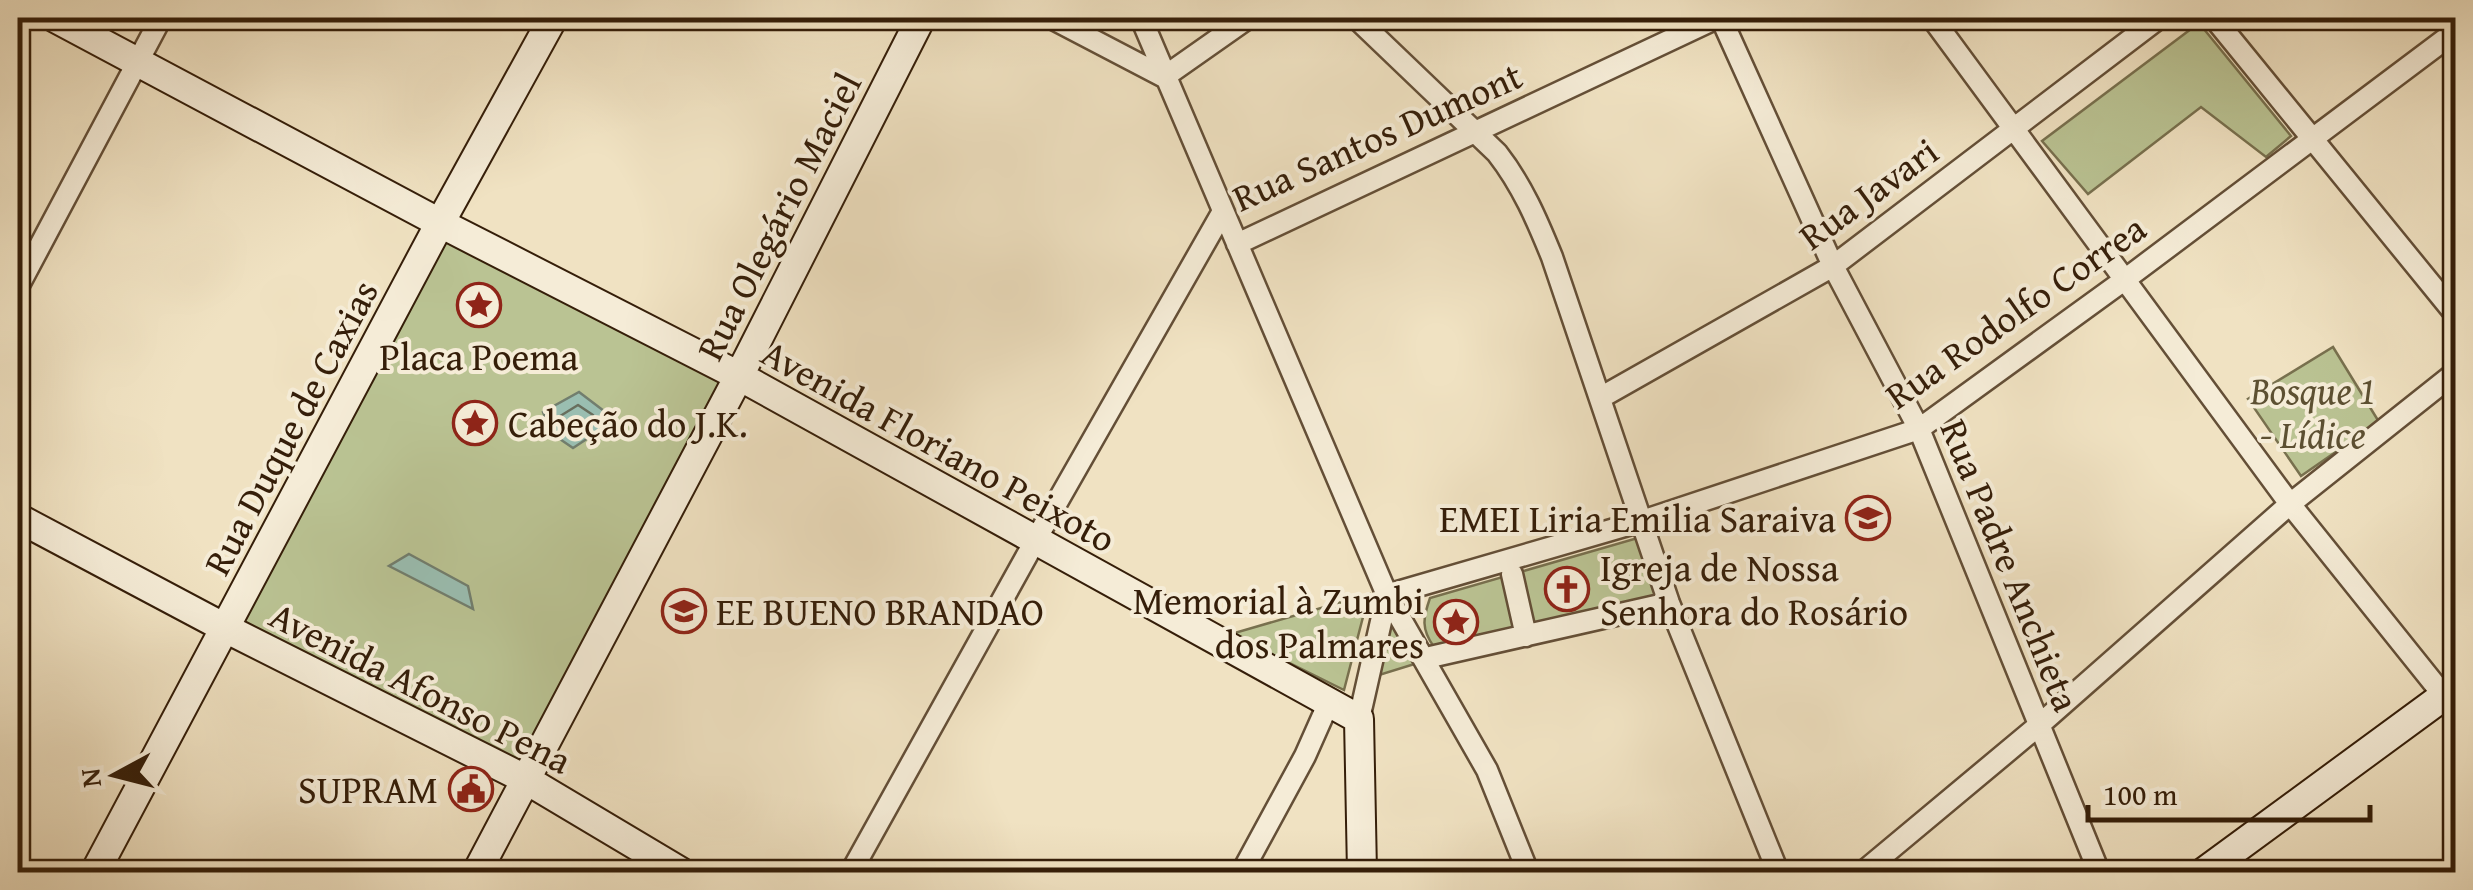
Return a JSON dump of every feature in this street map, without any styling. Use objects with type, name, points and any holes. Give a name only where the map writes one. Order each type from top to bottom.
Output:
[{"type":"street","name":"Avenida Floriano Peixoto","points":[[55,18],[440,223],[739,376],[1359,719]]},
{"type":"street","points":[[18,287],[161,18]]},
{"type":"street","name":"Rua Duque de Caxias","points":[[95,872],[552,18]]},
{"type":"street","name":"Rua Olegário Maciel","points":[[477,872],[739,376],[921,18]]},
{"type":"street","points":[[1051,18],[1164,78]]},
{"type":"street","points":[[1141,18],[1222,213]]},
{"type":"street","points":[[1164,78],[1248,18]]},
{"type":"street","points":[[1356,18],[1512,172],[1533,211],[1668,603],[1778,872]]},
{"type":"street","name":"Rua Santos Dumont","points":[[1222,213],[1237,244],[1719,18]]},
{"type":"street","name":"Rua Padre Anchieta","points":[[1719,18],[1832,266],[1918,429],[2100,872]]},
{"type":"street","points":[[1932,18],[2290,504],[2452,698],[2204,872]]},
{"type":"street","name":"Rua Javari","points":[[1600,398],[1832,266],[2158,18]]},
{"type":"street","points":[[2214,18],[2456,315]]},
{"type":"street","name":"Rua Rodolfo Correa","points":[[1388,596],[1642,521],[1918,429],[2456,31]]},
{"type":"street","name":"Rua Santos Dumont","points":[[851,872],[1222,213]]},
{"type":"street","points":[[1237,244],[1388,596],[1487,770],[1528,872]]},
{"type":"street","points":[[1863,872],[2038,726],[2290,504],[2456,372]]},
{"type":"street","name":"Avenida Afonso Pena","points":[[18,518],[226,629],[525,779],[681,872]]},
{"type":"street","points":[[1512,574],[1526,636]]},
{"type":"street","points":[[1362,872],[1359,719],[1388,596]]},
{"type":"street","points":[[1426,658],[1668,603]]},
{"type":"street","points":[[1242,872],[1305,756],[1328,702]]},
{"type":"green space","points":[[2199,23],[2291,136],[2266,157],[2201,107],[2088,194],[2042,141]]},
{"type":"green space","points":[[440,223],[745,380],[525,779],[227,629]]},
{"type":"green space","name":"Bosque 1 - Lídice","points":[[2333,347],[2379,422],[2301,476],[2248,399]]},
{"type":"green space","points":[[1641,537],[1660,598],[1434,647],[1427,635],[1425,618],[1430,598]]},
{"type":"green space","points":[[1369,594],[1344,690],[1231,634]]},
{"type":"green space","points":[[1390,612],[1421,662],[1376,676]]},
{"type":"water","points":[[579,392],[604,411],[608,425],[573,448],[551,433],[543,412]]},
{"type":"water","points":[[409,554],[468,586],[473,609],[389,566]]},
{"type":"place","name":"Placa Poema","points":[[479,305]]},
{"type":"place","name":"Cabeção do J.K.","points":[[475,423]]},
{"type":"place","name":"EMEI Liria Emilia Saraiva","points":[[1868,518]]},
{"type":"place","name":"Igreja de Nossa Senhora do Rosário","points":[[1567,589]]},
{"type":"place","name":"EE BUENO BRANDAO","points":[[684,611]]},
{"type":"place","name":"Memorial à Zumbi dos Palmares","points":[[1456,622]]},
{"type":"place","name":"SUPRAM","points":[[471,789]]}]
